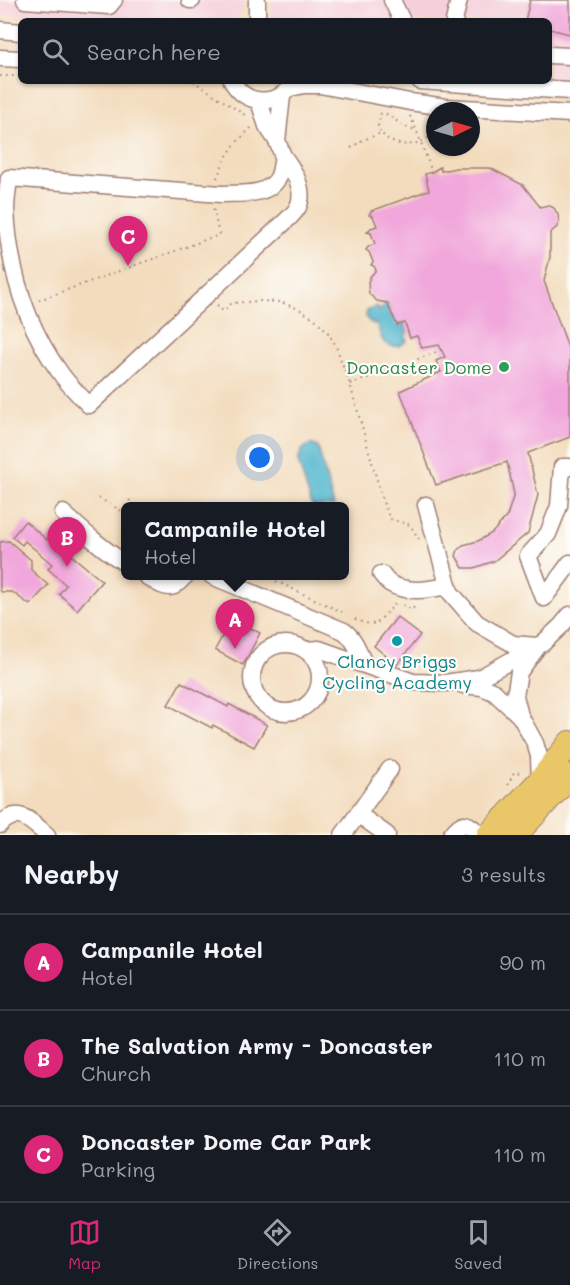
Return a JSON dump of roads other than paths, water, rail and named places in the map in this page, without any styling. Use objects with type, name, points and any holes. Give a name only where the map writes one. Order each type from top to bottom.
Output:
[{"type":"highway","points":[[489,835],[540,781],[570,743]]},
{"type":"highway","points":[[515,835],[570,776]]},
{"type":"street","points":[[25,0],[109,6],[114,0]]},
{"type":"street","points":[[257,0],[257,18]]},
{"type":"street","points":[[392,0],[401,18]]},
{"type":"street","points":[[455,18],[459,0]]},
{"type":"street","points":[[0,30],[18,32]]},
{"type":"street","points":[[552,54],[570,56]]},
{"type":"street","points":[[0,58],[18,59]]},
{"type":"street","points":[[232,84],[247,97],[259,101],[270,100],[289,88],[320,85],[447,107],[570,114]]},
{"type":"street","points":[[476,84],[570,91]]},
{"type":"street","points":[[259,101],[267,126],[280,148],[292,167],[300,191],[297,209],[88,405],[61,374],[43,346],[25,306],[15,270],[8,230],[6,208],[9,178],[213,193],[263,190],[279,177],[280,148],[289,88]]},
{"type":"street","points":[[570,467],[562,467],[559,506],[548,534],[528,556],[544,598],[570,563]]},
{"type":"street","points":[[426,505],[450,592],[477,623],[513,644],[538,646]]},
{"type":"street","points":[[63,513],[92,540],[121,560]]},
{"type":"street","points":[[381,574],[390,584],[407,589],[427,590],[448,586]]},
{"type":"street","points":[[153,580],[170,587],[181,580]]},
{"type":"street","points":[[222,580],[344,631],[354,642],[364,664]]},
{"type":"street","points":[[445,683],[479,678],[538,646],[570,615]]},
{"type":"street","points":[[307,650],[315,658],[320,681],[311,701],[291,712],[279,712],[268,708],[254,691],[251,680],[252,669],[265,650],[285,643],[307,650],[319,650],[413,682],[482,687],[494,692],[520,716]]},
{"type":"street","points":[[538,646],[519,672],[515,696],[520,716],[535,743],[539,756],[543,806]]},
{"type":"street","points":[[343,835],[390,769]]},
{"type":"street","points":[[358,814],[387,835]]},
{"type":"street","points":[[0,825],[7,818],[17,815],[26,818],[46,835]]},
{"type":"street","points":[[451,835],[459,825],[463,824],[482,835]]},
{"type":"water","points":[[387,303],[390,308],[389,315],[400,316],[407,331],[405,339],[407,340],[398,346],[391,346],[384,342],[377,325],[369,321],[367,317],[368,309],[371,310],[378,306],[380,311]]},
{"type":"water","points":[[310,444],[318,447],[333,502],[311,502],[298,461],[302,450]]},
{"type":"place","name":"Doncaster Dome Car Park","points":[[128,266]]},
{"type":"place","name":"Doncaster Dome","points":[[504,367]]},
{"type":"place","name":"The Salvation Army - Doncaster","points":[[67,567]]},
{"type":"place","name":"Clancy Briggs Cycling Academy","points":[[397,641]]},
{"type":"place","name":"Campanile Hotel","points":[[235,649]]}]
